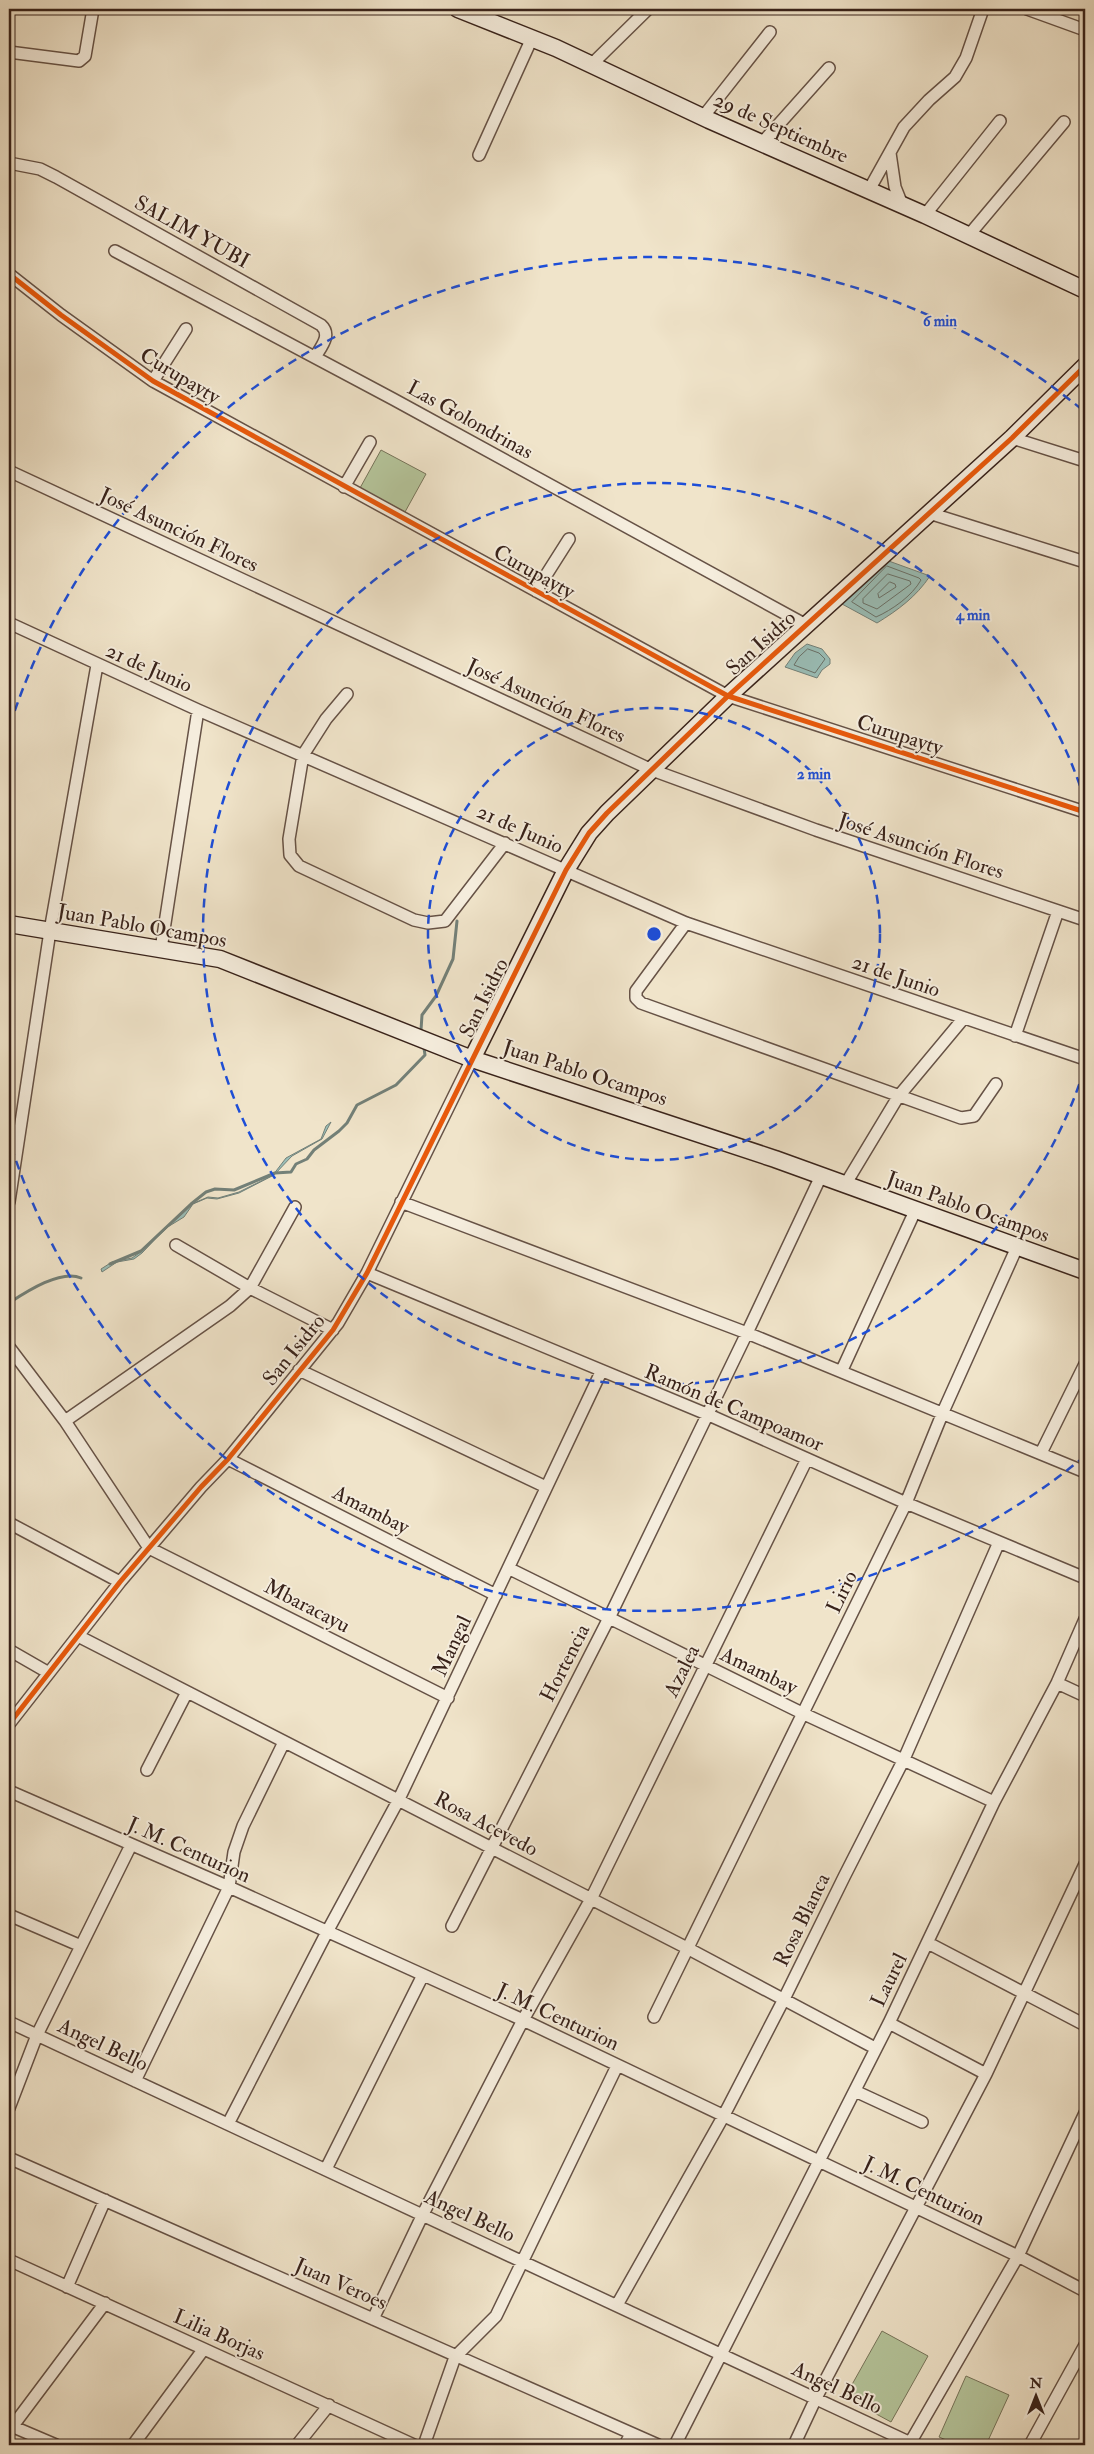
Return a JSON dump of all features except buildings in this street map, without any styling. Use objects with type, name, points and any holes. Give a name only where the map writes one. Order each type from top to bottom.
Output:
[{"type":"street","points":[[9,52],[72,62],[80,61],[85,56],[92,9]]},
{"type":"street","points":[[591,65],[648,9]]},
{"type":"street","points":[[869,190],[904,126],[955,77],[966,58],[983,9]]},
{"type":"street","points":[[1027,9],[1085,30]]},
{"type":"street","name":"29 de Septiembre","points":[[466,10],[532,38],[903,207],[925,215],[1085,290]]},
{"type":"street","points":[[704,117],[770,32]]},
{"type":"street","points":[[480,155],[532,38]]},
{"type":"street","points":[[762,143],[829,68]]},
{"type":"street","points":[[925,215],[1000,121]]},
{"type":"street","points":[[969,235],[1064,122]]},
{"type":"street","points":[[890,153],[896,187],[903,207]]},
{"type":"street","name":"SALIM YUBI","points":[[9,163],[40,170],[56,177],[321,325],[325,329],[326,335],[315,357]]},
{"type":"street","name":"Las Golondrinas","points":[[115,251],[315,357],[806,625]]},
{"type":"street","name":"Curupayty","points":[[9,274],[61,315],[153,381],[728,696],[1085,812]]},
{"type":"street","points":[[153,381],[186,329]]},
{"type":"street","name":"San Isidro","points":[[9,1724],[120,1582],[201,1486],[228,1458],[332,1330],[367,1273],[566,870],[590,833],[607,813],[728,696],[1012,438],[1085,366]]},
{"type":"street","points":[[1012,438],[1085,461]]},
{"type":"street","points":[[344,487],[370,442]]},
{"type":"street","name":"José Asunción Flores","points":[[9,471],[652,770],[816,830],[1085,920]]},
{"type":"street","points":[[929,513],[1085,562]]},
{"type":"street","points":[[536,591],[569,539]]},
{"type":"street","name":"21 de Junio","points":[[9,623],[198,710],[505,842],[686,923],[1085,1059]]},
{"type":"street","points":[[9,1202],[13,1140],[97,665]]},
{"type":"street","points":[[347,694],[326,719],[304,755],[288,839],[290,855],[299,866],[414,920],[428,923],[445,921],[505,842]]},
{"type":"street","points":[[161,950],[198,710]]},
{"type":"street","points":[[1015,1036],[1058,911]]},
{"type":"street","points":[[686,923],[636,991],[636,998],[641,1003],[898,1097],[961,1118],[974,1116],[996,1084]]},
{"type":"street","name":"Juan Pablo Ocampos","points":[[9,924],[220,960],[472,1059],[602,1101],[820,1176],[1085,1271]]},
{"type":"street","points":[[845,1185],[898,1097],[963,1019]]},
{"type":"street","name":"Hortencia","points":[[452,1926],[609,1618],[709,1416],[820,1176]]},
{"type":"street","points":[[401,1202],[842,1370],[1085,1472]]},
{"type":"street","points":[[65,1421],[230,1306],[250,1288],[295,1207]]},
{"type":"street","points":[[842,1370],[915,1211]]},
{"type":"street","points":[[176,1245],[250,1288],[332,1330]]},
{"type":"street","name":"Lirio","points":[[654,2017],[906,1503],[942,1412],[1017,1247]]},
{"type":"street","name":"Ramón de Campoamor","points":[[367,1273],[709,1416],[906,1503],[1085,1578]]},
{"type":"street","points":[[9,1347],[65,1421],[149,1548]]},
{"type":"street","points":[[1041,1453],[1085,1364]]},
{"type":"street","points":[[299,1370],[546,1488]]},
{"type":"street","name":"Mangal","points":[[228,2124],[327,1932],[399,1799],[510,1569],[601,1372]]},
{"type":"street","name":"Amambay","points":[[228,1458],[496,1595]]},
{"type":"street","name":"Azalea","points":[[373,2319],[423,2214],[523,2020],[591,1899],[807,1460]]},
{"type":"street","points":[[9,1523],[120,1582]]},
{"type":"street","name":"Rosa Blanca","points":[[617,2305],[722,2117],[784,1999],[904,1759],[999,1542]]},
{"type":"street","name":"Mbaracayu","points":[[149,1548],[448,1698]]},
{"type":"street","name":"Amambay","points":[[510,1569],[804,1714],[994,1802]]},
{"type":"street","name":"Laurel","points":[[675,2445],[889,2023],[994,1802],[1057,1683],[1085,1619]]},
{"type":"street","name":"Rosa Acevedo","points":[[78,1636],[688,1948],[875,2048]]},
{"type":"street","points":[[9,1650],[49,1673]]},
{"type":"street","points":[[1057,1683],[1085,1696]]},
{"type":"street","points":[[147,1770],[187,1692]]},
{"type":"street","points":[[136,2081],[229,1887],[234,1852],[243,1826],[284,1742]]},
{"type":"street","name":"J. M. Centurion","points":[[9,1791],[229,1887],[523,2020],[722,2117],[1018,2256],[1085,2291]]},
{"type":"street","points":[[9,2108],[37,2035],[131,1845]]},
{"type":"street","points":[[794,2445],[816,2398],[917,2209],[986,2074],[1085,1864]]},
{"type":"street","points":[[9,1915],[81,1946]]},
{"type":"street","points":[[928,1943],[1085,2025]]},
{"type":"street","points":[[326,2169],[423,1975]]},
{"type":"street","name":"Angel Bello","points":[[9,2022],[913,2444]]},
{"type":"street","points":[[889,2023],[986,2074]]},
{"type":"street","points":[[424,2445],[455,2357],[496,2316],[617,2066]]},
{"type":"street","points":[[855,2091],[922,2122]]},
{"type":"street","points":[[913,2444],[1018,2256],[1085,2113]]},
{"type":"street","name":"Juan Veroes","points":[[9,2158],[455,2357],[658,2445]]},
{"type":"street","points":[[67,2287],[105,2200]]},
{"type":"street","name":"Lilia Borjas","points":[[9,2260],[414,2445]]},
{"type":"street","points":[[56,2445],[10,2426],[105,2303]]},
{"type":"street","points":[[1030,2445],[1085,2345]]},
{"type":"street","points":[[133,2445],[203,2350]]},
{"type":"street","points":[[297,2445],[329,2405]]},
{"type":"street","points":[[625,2445],[631,2434]]},
{"type":"green space","points":[[381,450],[426,474],[405,512],[360,488]]},
{"type":"green space","points":[[882,2331],[928,2356],[891,2422],[845,2397]]},
{"type":"green space","points":[[966,2376],[1009,2395],[986,2445],[958,2445],[939,2437]]},
{"type":"water","points":[[886,560],[930,576],[906,603],[877,623],[842,604]]},
{"type":"water","points":[[807,644],[822,649],[830,659],[830,664],[822,670],[817,678],[785,667],[795,653]]},
{"type":"water","points":[[331,1122],[322,1139],[292,1156],[274,1175],[239,1193],[217,1199],[207,1198],[193,1204],[184,1217],[169,1226],[194,1203],[208,1197],[218,1198],[239,1192],[273,1175],[286,1158],[321,1139],[326,1126]]},
{"type":"water","points":[[159,1235],[134,1259],[117,1262],[102,1272],[101,1269],[112,1262],[132,1258]]},
{"type":"waterway","points":[[421,1030],[422,1015],[436,996],[453,959],[457,921]]},
{"type":"waterway","points":[[110,1264],[141,1251],[206,1192],[215,1189],[234,1190],[275,1173],[291,1172],[296,1164],[307,1159],[314,1150],[347,1123],[357,1105],[396,1085],[425,1055],[424,1048]]},
{"type":"waterway","points":[[9,1303],[54,1279],[73,1276],[81,1278]]},
{"type":"cycle path","points":[[9,274],[61,315],[153,381],[728,696],[1085,812]]},
{"type":"cycle path","points":[[9,1724],[120,1582],[201,1487],[228,1459],[333,1330],[367,1273],[566,870],[589,833],[607,813],[728,696],[1012,438],[1085,366]]}]
